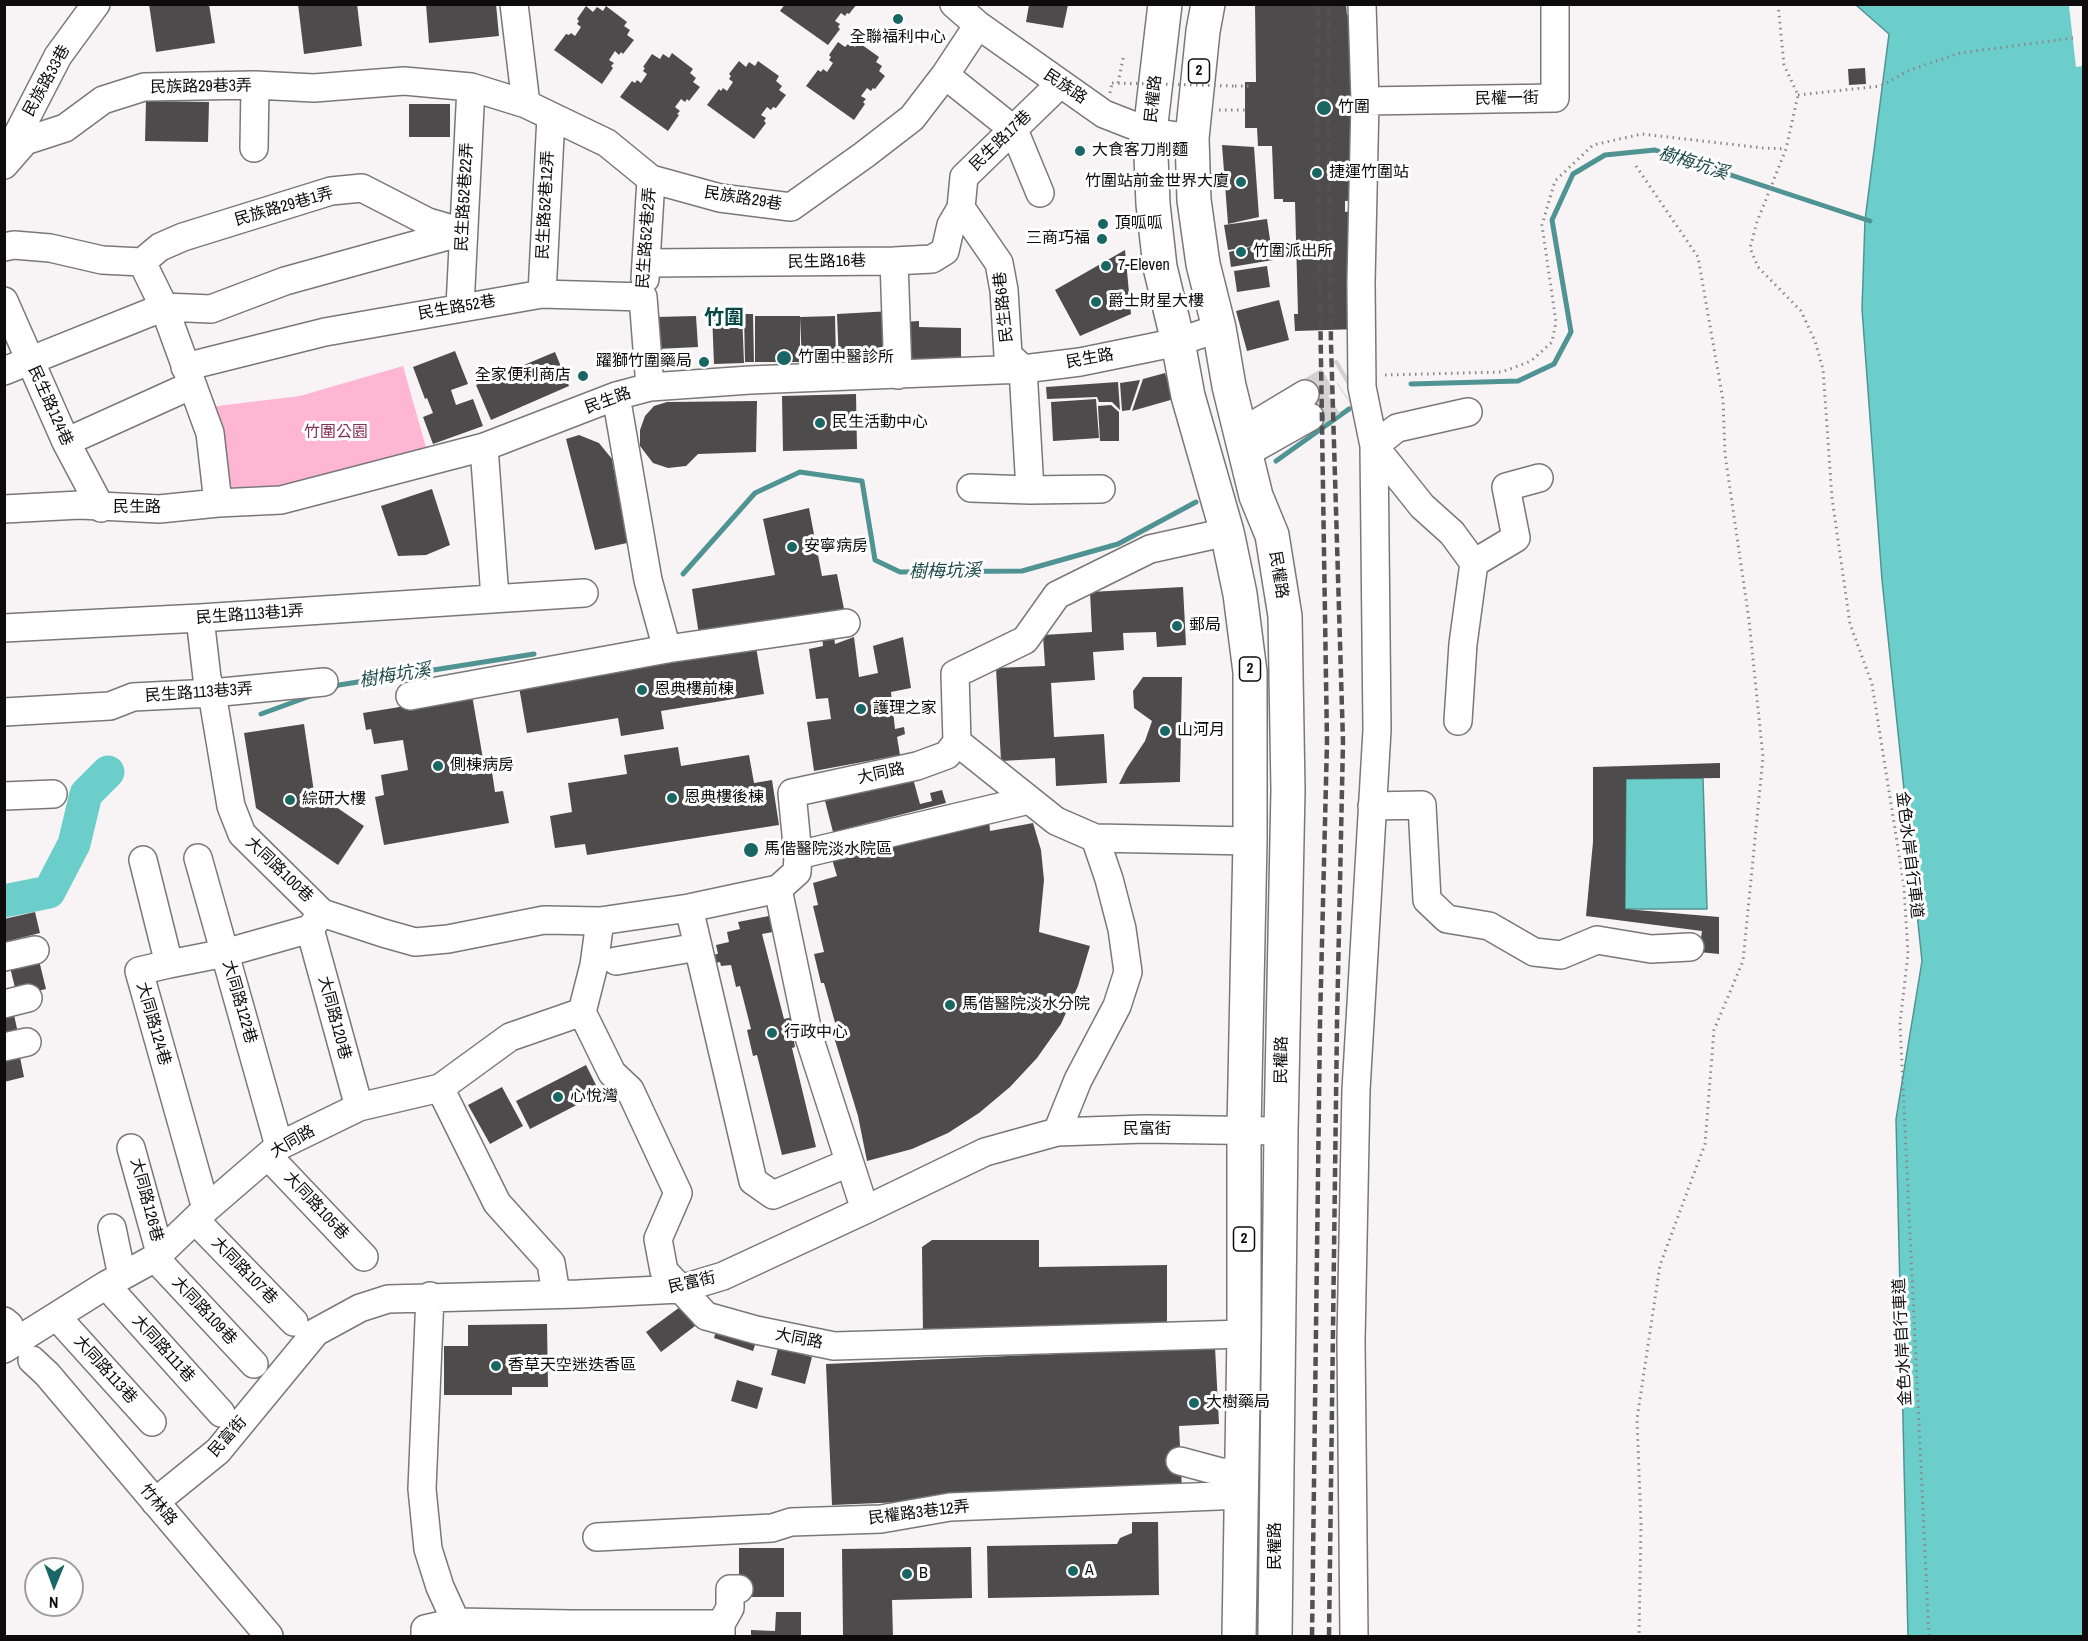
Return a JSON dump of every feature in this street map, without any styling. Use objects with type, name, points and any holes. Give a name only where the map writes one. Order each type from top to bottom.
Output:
[{"type":"main road","name":"民權路","points":[[1165,4],[1150,132],[1153,204],[1161,267],[1188,396],[1227,532],[1240,594],[1250,672],[1250,841],[1244,1130],[1244,1335],[1239,1636]]},
{"type":"main road","name":"民權路","points":[[1208,4],[1192,138],[1194,200],[1203,264],[1219,328],[1229,386],[1247,460],[1272,535],[1285,616],[1288,790],[1275,1636]]},
{"type":"street","name":"民族路33巷","points":[[4,163],[58,56],[96,4]]},
{"type":"street","points":[[514,4],[526,104]]},
{"type":"street","name":"民族路","points":[[954,4],[978,26],[1104,114],[1150,132],[1192,138]]},
{"type":"street","points":[[1354,1636],[1351,1341],[1356,1102],[1377,730],[1374,446],[1356,378],[1361,282],[1365,101],[1362,4]]},
{"type":"street","name":"民權一街","points":[[1365,101],[1555,98],[1555,4]]},
{"type":"street","name":"民族路29巷","points":[[471,87],[526,104],[607,143],[651,178],[720,198],[791,207],[912,118],[978,26]]},
{"type":"street","points":[[945,75],[1014,130],[1040,193]]},
{"type":"street","name":"民族路29巷3弄","points":[[4,163],[25,141],[65,128],[103,100],[144,87],[255,85],[314,88],[404,81],[471,87]]},
{"type":"street","name":"民生路17巷","points":[[961,208],[964,177],[1060,84]]},
{"type":"street","points":[[254,148],[255,85]]},
{"type":"street","name":"民生路52巷22弄","points":[[460,307],[471,87]]},
{"type":"street","name":"民生路52巷12弄","points":[[542,294],[551,116]]},
{"type":"street","name":"民生路52巷2弄","points":[[643,297],[651,178]]},
{"type":"street","name":"民族路29巷1弄","points":[[142,262],[160,247],[183,237],[331,191],[362,188],[428,222],[462,232]]},
{"type":"street","points":[[898,375],[894,261],[932,259],[945,251],[951,225],[961,208]]},
{"type":"street","name":"民生路6巷","points":[[961,208],[999,263],[1004,290],[1008,355],[1023,369]]},
{"type":"street","points":[[4,371],[164,307],[211,309],[285,281],[462,232]]},
{"type":"street","points":[[4,247],[14,245],[50,248],[102,260],[142,262],[164,307],[210,433],[218,503]]},
{"type":"street","name":"民生路16巷","points":[[647,263],[894,261]]},
{"type":"street","name":"民生路52巷","points":[[66,442],[189,376],[326,332],[542,294],[643,297]]},
{"type":"street","points":[[643,297],[650,387]]},
{"type":"street","name":"民生路124巷","points":[[4,301],[66,442],[101,508]]},
{"type":"street","name":"民生路","points":[[4,509],[80,505],[101,508],[159,509],[281,500],[484,447],[616,396],[650,387],[750,380],[1023,369],[1080,362],[1178,342],[1219,328]]},
{"type":"street","points":[[1023,369],[1030,490]]},
{"type":"street","points":[[616,396],[648,580],[667,649]]},
{"type":"street","points":[[1247,460],[1307,405]]},
{"type":"street","points":[[1374,446],[1397,428],[1468,412]]},
{"type":"street","points":[[1374,446],[1422,506],[1452,533],[1474,563],[1463,644],[1458,721]]},
{"type":"street","points":[[484,447],[495,598]]},
{"type":"street","points":[[1474,563],[1516,538],[1506,487],[1539,478]]},
{"type":"street","points":[[971,488],[1101,489]]},
{"type":"street","points":[[1227,532],[1150,549],[1057,595],[1025,640],[955,674],[957,742],[1056,820],[1095,838],[1250,841]]},
{"type":"street","name":"民生路113巷1弄","points":[[4,628],[200,618],[584,593]]},
{"type":"street","name":"大同路100巷","points":[[200,618],[207,678],[212,693],[231,806],[242,834],[316,921],[383,933],[415,942],[448,939],[544,920],[600,921]]},
{"type":"street","points":[[410,696],[667,649],[846,623]]},
{"type":"street","name":"民生路113巷3弄","points":[[4,712],[110,706],[133,697],[212,693],[324,682]]},
{"type":"street","name":"大同路","points":[[778,889],[797,872],[798,855],[792,793],[916,766],[947,755],[957,742]]},
{"type":"street","points":[[4,796],[53,794]]},
{"type":"street","points":[[798,855],[1029,800]]},
{"type":"street","points":[[1372,806],[1422,805],[1427,900],[1447,919],[1489,926],[1534,952],[1561,955],[1598,940],[1651,949],[1690,946]]},
{"type":"street","points":[[1057,1132],[1078,1080],[1117,1006],[1128,972],[1122,929],[1095,838]]},
{"type":"street","name":"大同路122巷","points":[[198,858],[225,953],[274,1151]]},
{"type":"street","points":[[143,860],[169,964],[225,953],[316,921]]},
{"type":"street","points":[[582,1012],[594,965],[600,921],[689,908],[778,889],[809,1037],[865,1210]]},
{"type":"street","points":[[689,908],[753,1181],[773,1195],[848,1163]]},
{"type":"street","name":"大同路120巷","points":[[316,921],[359,1107]]},
{"type":"street","points":[[616,961],[698,947]]},
{"type":"street","points":[[4,957],[35,950]]},
{"type":"street","name":"大同路124巷","points":[[169,964],[139,971],[200,1214]]},
{"type":"street","name":"大同路","points":[[6,1330],[57,1317],[157,1256],[200,1214],[274,1151],[359,1107],[440,1088],[510,1037],[582,1012],[612,1073],[630,1090],[678,1193],[658,1239],[664,1271],[706,1316],[766,1344],[834,1346],[1244,1335]]},
{"type":"street","points":[[440,1088],[497,1203],[551,1263],[556,1294]]},
{"type":"street","name":"民富街","points":[[155,1502],[218,1451],[316,1332],[360,1308],[388,1299],[430,1296],[680,1289],[723,1276],[985,1152],[1057,1132],[1144,1129],[1281,1131]]},
{"type":"street","name":"大同路126巷","points":[[131,1148],[157,1256]]},
{"type":"street","name":"大同路105巷","points":[[274,1151],[364,1257]]},
{"type":"street","name":"大同路107巷","points":[[200,1214],[294,1322]]},
{"type":"street","points":[[112,1228],[114,1281]]},
{"type":"street","name":"大同路109巷","points":[[157,1256],[254,1364]]},
{"type":"street","name":"大同路111巷","points":[[114,1281],[221,1413]]},
{"type":"street","points":[[430,1296],[422,1489],[428,1549],[440,1587],[456,1623]]},
{"type":"street","name":"大同路113巷","points":[[57,1317],[153,1422]]},
{"type":"street","name":"竹林路","points":[[38,1364],[269,1636]]},
{"type":"street","points":[[1180,1461],[1221,1472],[1242,1484]]},
{"type":"street","name":"民權路3巷12弄","points":[[597,1538],[772,1528],[791,1522],[881,1519],[950,1507],[1242,1484]]},
{"type":"street","points":[[424,1636],[425,1629],[456,1623],[571,1630],[721,1630],[730,1608],[730,1589],[739,1589]]},
{"type":"path","points":[[1778,4],[1784,65],[1798,95],[1881,86],[1910,70],[1960,53],[2073,38]]},
{"type":"path","points":[[1118,83],[1124,54]]},
{"type":"path","points":[[1112,83],[1252,86]]},
{"type":"path","name":"金色水岸自行車道","points":[[1798,95],[1786,149],[1756,222],[1750,248],[1758,267],[1801,311],[1815,341],[1822,369],[1833,498],[1850,624],[1872,684],[1904,886],[1908,954],[1900,1023],[1929,1636]]},
{"type":"path","points":[[1214,110],[1245,110]]},
{"type":"path","points":[[1402,374],[1502,372],[1531,362],[1552,342],[1556,322],[1542,225],[1555,181],[1593,146],[1642,134],[1786,149]]},
{"type":"path","points":[[1636,166],[1698,257],[1723,400],[1725,454],[1749,620],[1763,757],[1743,960],[1714,1030],[1705,1144],[1659,1265],[1637,1419],[1641,1524],[1639,1636]]},
{"type":"green space","name":"竹圍公園","points":[[403,366],[427,451],[294,485],[223,488],[209,407],[300,396]]},
{"type":"water","points":[[1856,5],[2083,5],[2083,1636],[1908,1636],[1896,1119],[1922,961],[1882,580],[1862,309],[1865,220],[1889,34]]},
{"type":"water","points":[[1703,778],[1707,909],[1625,909],[1626,779]]},
{"type":"pier","points":[[2082,5],[2083,66],[2076,67],[2069,6]]},
{"type":"building","points":[[149,4],[209,4],[215,43],[156,52]]},
{"type":"building","points":[[298,4],[357,4],[362,46],[304,54]]},
{"type":"building","points":[[426,4],[496,4],[499,36],[429,43]]},
{"type":"building","points":[[785,4],[857,4],[849,14],[845,16],[841,13],[835,21],[840,24],[838,27],[840,29],[828,45],[780,11]]},
{"type":"building","name":"捷運竹圍站","points":[[1255,4],[1346,4],[1347,15],[1358,15],[1361,200],[1345,201],[1345,212],[1352,211],[1358,329],[1295,331],[1294,314],[1298,314],[1295,202],[1274,199],[1272,146],[1258,146],[1257,128],[1245,128],[1245,82],[1256,82]]},
{"type":"building","points":[[1029,5],[1068,5],[1063,28],[1026,22]]},
{"type":"building","points":[[586,6],[593,12],[597,7],[603,11],[606,6],[627,22],[624,26],[630,30],[627,35],[634,40],[623,54],[621,52],[619,55],[615,51],[609,60],[614,63],[611,66],[613,68],[602,84],[554,50],[566,34],[571,33],[575,36],[581,27],[577,24],[579,21],[577,19]]},
{"type":"building","points":[[838,42],[845,47],[849,43],[855,47],[858,42],[879,57],[876,62],[882,66],[879,71],[885,76],[875,89],[871,91],[867,88],[861,96],[866,99],[863,102],[865,104],[854,120],[806,86],[818,70],[821,72],[823,69],[827,72],[833,63],[829,60],[831,57],[829,55]]},
{"type":"building","points":[[672,53],[693,69],[690,73],[696,78],[693,82],[700,87],[689,101],[687,99],[685,102],[681,99],[675,107],[680,111],[677,114],[679,115],[668,131],[620,97],[632,81],[635,83],[637,80],[641,83],[647,74],[643,71],[645,68],[643,67],[652,54],[660,59],[663,54],[669,58]]},
{"type":"building","points":[[739,61],[746,67],[749,62],[755,66],[758,61],[779,76],[776,81],[782,86],[779,90],[786,95],[776,108],[773,107],[771,110],[767,107],[761,115],[766,118],[764,121],[766,123],[754,139],[707,105],[719,89],[721,91],[723,88],[727,91],[733,82],[729,79],[731,76],[729,74]]},
{"type":"building","points":[[1865,68],[1866,84],[1849,85],[1848,69]]},
{"type":"building","points":[[146,101],[209,102],[208,142],[145,141]]},
{"type":"building","points":[[409,104],[450,104],[450,137],[409,137]]},
{"type":"building","name":"竹圍站前金世界大廈","points":[[1222,145],[1254,147],[1259,217],[1228,224]]},
{"type":"building","points":[[1267,219],[1273,260],[1231,267],[1229,252],[1254,246],[1228,250],[1224,225]]},
{"type":"building","name":"爵士財星大樓","points":[[1125,250],[1131,314],[1080,336],[1055,290]]},
{"type":"building","points":[[1267,266],[1270,287],[1237,292],[1234,271]]},
{"type":"building","points":[[1279,300],[1289,340],[1247,351],[1236,311]]},
{"type":"building","points":[[892,311],[894,362],[839,363],[837,314]]},
{"type":"building","points":[[742,313],[744,363],[714,364],[712,314]]},
{"type":"building","points":[[744,314],[753,314],[754,362],[745,362]]},
{"type":"building","points":[[696,316],[698,347],[656,349],[655,317]]},
{"type":"building","points":[[755,316],[800,316],[800,362],[755,362]]},
{"type":"building","points":[[835,316],[836,362],[802,363],[800,317]]},
{"type":"building","points":[[919,321],[919,327],[961,328],[961,360],[903,359],[904,322]]},
{"type":"building","points":[[455,351],[468,384],[451,390],[456,405],[473,399],[483,426],[433,444],[423,417],[433,413],[413,367]]},
{"type":"building","points":[[555,352],[569,386],[491,420],[476,385]]},
{"type":"building","points":[[1165,373],[1174,399],[1132,411],[1143,379]]},
{"type":"building","points":[[1140,380],[1130,410],[1122,411],[1120,383]]},
{"type":"building","points":[[1118,382],[1120,410],[1112,402],[1099,402],[1097,397],[1047,399],[1046,387]]},
{"type":"building","name":"民生活動中心","points":[[856,394],[857,449],[783,451],[782,396]]},
{"type":"building","points":[[1096,399],[1099,438],[1053,441],[1051,402]]},
{"type":"building","points":[[757,401],[756,452],[698,454],[686,466],[668,468],[653,463],[640,446],[640,430],[645,416],[654,406],[667,402]]},
{"type":"building","points":[[1111,405],[1119,412],[1119,441],[1100,441],[1098,406]]},
{"type":"building","points":[[579,435],[599,443],[612,459],[627,543],[595,550],[566,439]]},
{"type":"building","points":[[432,489],[450,545],[426,555],[398,556],[381,506]]},
{"type":"building","name":"安寧病房","points":[[809,508],[822,576],[837,574],[844,609],[699,635],[692,589],[775,575],[763,519]]},
{"type":"building","points":[[1183,587],[1186,645],[1157,647],[1156,632],[1123,633],[1124,650],[1093,652],[1095,680],[1051,683],[1054,737],[1104,734],[1107,783],[1056,786],[1055,758],[1001,761],[996,668],[1045,666],[1043,635],[1092,632],[1090,592]]},
{"type":"building","name":"護理之家","points":[[834,635],[835,644],[854,637],[859,677],[878,673],[873,646],[903,637],[911,688],[891,692],[895,729],[904,727],[905,734],[897,737],[900,755],[814,771],[807,722],[831,719],[828,698],[816,699],[809,649],[823,646],[822,636]]},
{"type":"building","name":"恩典樓前棟","points":[[756,647],[764,694],[661,711],[664,729],[621,736],[618,718],[527,733],[519,687]]},
{"type":"building","name":"山河月","points":[[1143,677],[1182,677],[1180,782],[1119,784],[1145,741],[1152,721],[1134,708],[1133,691]]},
{"type":"building","name":"側棟病房","points":[[472,695],[483,759],[469,762],[472,775],[492,772],[495,792],[503,791],[509,823],[384,845],[375,797],[384,795],[381,775],[408,770],[403,740],[374,744],[371,729],[366,730],[363,713]]},
{"type":"building","name":"綜研大樓","points":[[304,724],[314,792],[364,826],[338,865],[256,808],[244,733]]},
{"type":"building","name":"恩典樓後棟","points":[[678,747],[681,766],[749,755],[754,783],[772,780],[779,825],[587,855],[585,844],[555,848],[550,816],[572,812],[568,783],[627,774],[624,755]]},
{"type":"building","points":[[1720,763],[1720,778],[1626,779],[1625,909],[1719,917],[1719,954],[1699,952],[1702,931],[1586,916],[1593,842],[1593,767]]},
{"type":"building","points":[[912,775],[920,804],[932,801],[930,793],[942,790],[946,803],[833,832],[824,797]]},
{"type":"building","name":"馬偕醫院淡水分院","points":[[989,820],[990,831],[1033,823],[1041,850],[1044,880],[1039,932],[1090,946],[1078,986],[1061,1024],[1037,1058],[1010,1087],[979,1113],[948,1133],[912,1149],[867,1161],[858,1116],[834,1037],[839,1037],[814,954],[824,952],[813,906],[818,905],[813,883],[837,876],[831,856],[906,842],[907,844],[958,831],[958,828]]},
{"type":"building","points":[[35,912],[40,933],[4,942],[4,919]]},
{"type":"building","name":"行政中心","points":[[774,915],[778,931],[762,934],[784,1019],[793,1017],[797,1035],[793,1036],[795,1047],[792,1048],[816,1147],[782,1155],[757,1055],[753,1056],[747,1030],[751,1029],[740,986],[736,987],[731,965],[721,966],[720,962],[711,964],[709,955],[718,954],[716,945],[729,942],[727,932],[740,929],[738,922]]},
{"type":"building","points":[[38,956],[46,989],[17,996],[9,963]]},
{"type":"building","points":[[12,1006],[18,1033],[4,1036],[4,1008]]},
{"type":"building","points":[[19,1052],[24,1077],[4,1082],[4,1056]]},
{"type":"building","name":"心悅灣","points":[[586,1065],[600,1093],[530,1129],[516,1101]]},
{"type":"building","points":[[502,1087],[523,1126],[490,1144],[468,1105]]},
{"type":"building","points":[[932,1240],[1039,1240],[1039,1267],[1167,1265],[1167,1331],[923,1336],[922,1247]]},
{"type":"building","points":[[680,1307],[695,1326],[661,1352],[646,1332]]},
{"type":"building","name":"香草天空迷迭香區","points":[[547,1324],[548,1387],[512,1387],[512,1395],[444,1395],[444,1346],[468,1346],[468,1325]]},
{"type":"building","points":[[717,1327],[757,1339],[753,1351],[714,1338]]},
{"type":"building","points":[[1215,1347],[1219,1424],[1179,1426],[1182,1490],[832,1505],[826,1364]]},
{"type":"building","points":[[778,1348],[812,1357],[805,1384],[771,1375]]},
{"type":"building","points":[[737,1380],[763,1388],[757,1409],[731,1401]]},
{"type":"building","name":"A","points":[[1132,1522],[1158,1522],[1159,1595],[988,1598],[987,1546],[1117,1544],[1120,1538],[1132,1533]]},
{"type":"building","name":"B","points":[[971,1547],[972,1598],[892,1600],[893,1636],[843,1636],[842,1549]]},
{"type":"building","points":[[739,1548],[784,1548],[784,1597],[739,1597]]},
{"type":"building","points":[[776,1612],[801,1612],[801,1636],[751,1636],[751,1630],[775,1631]]},
{"type":"waterway","name":"樹梅坑溪","points":[[1411,384],[1518,381],[1554,364],[1571,332],[1552,220],[1573,174],[1605,155],[1655,150],[1870,221]]},
{"type":"waterway","name":"樹梅坑溪","points":[[1276,461],[1349,409]]},
{"type":"waterway","name":"樹梅坑溪","points":[[683,574],[755,493],[800,472],[862,481],[875,560],[900,572],[1022,571],[1118,544],[1196,502]]},
{"type":"waterway","name":"樹梅坑溪","points":[[330,689],[339,685],[534,654]]},
{"type":"waterway","name":"樹梅坑溪","points":[[261,714],[313,695]]},
{"type":"waterway","name":"樹梅坑溪","points":[[4,901],[49,892],[74,844],[86,794],[108,772]]},
{"type":"tunnel","points":[[1305,394],[1344,371]]},
{"type":"tunnel","points":[[1310,417],[1345,394]]},
{"type":"railway","points":[[1312,1636],[1320,1023],[1327,742],[1317,107],[1318,4]]},
{"type":"railway","points":[[1329,4],[1331,344],[1343,742],[1329,1636]]},
{"type":"place","name":"全聯福利中心","points":[[898,19]]},
{"type":"place","name":"竹圍","points":[[1324,108]]},
{"type":"place","name":"大食客刀削麵","points":[[1080,151]]},
{"type":"place","name":"捷運竹圍站","points":[[1317,173]]},
{"type":"place","name":"竹圍站前金世界大廈","points":[[1241,182]]},
{"type":"place","name":"頂呱呱","points":[[1103,224]]},
{"type":"place","name":"三商巧福","points":[[1102,239]]},
{"type":"place","name":"竹圍派出所","points":[[1241,252]]},
{"type":"place","name":"7-Eleven","points":[[1106,266]]},
{"type":"place","name":"爵士財星大樓","points":[[1096,302]]},
{"type":"place","name":"竹圍中醫診所","points":[[784,358]]},
{"type":"place","name":"躍獅竹圍藥局","points":[[704,362]]},
{"type":"place","name":"全家便利商店","points":[[583,376]]},
{"type":"place","name":"民生活動中心","points":[[820,423]]},
{"type":"place","name":"安寧病房","points":[[792,547]]},
{"type":"place","name":"郵局","points":[[1177,626]]},
{"type":"place","name":"恩典樓前棟","points":[[642,690]]},
{"type":"place","name":"護理之家","points":[[861,709]]},
{"type":"place","name":"山河月","points":[[1165,731]]},
{"type":"place","name":"側棟病房","points":[[438,766]]},
{"type":"place","name":"恩典樓後棟","points":[[672,798]]},
{"type":"place","name":"綜研大樓","points":[[290,800]]},
{"type":"place","name":"馬偕醫院淡水院區","points":[[751,850]]},
{"type":"place","name":"馬偕醫院淡水分院","points":[[950,1005]]},
{"type":"place","name":"行政中心","points":[[772,1033]]},
{"type":"place","name":"心悅灣","points":[[558,1097]]},
{"type":"place","name":"香草天空迷迭香區","points":[[496,1366]]},
{"type":"place","name":"大樹藥局","points":[[1194,1403]]},
{"type":"place","name":"A","points":[[1073,1571]]},
{"type":"place","name":"B","points":[[907,1574]]},
{"type":"district","name":"竹圍","points":[[724,319]]}]
